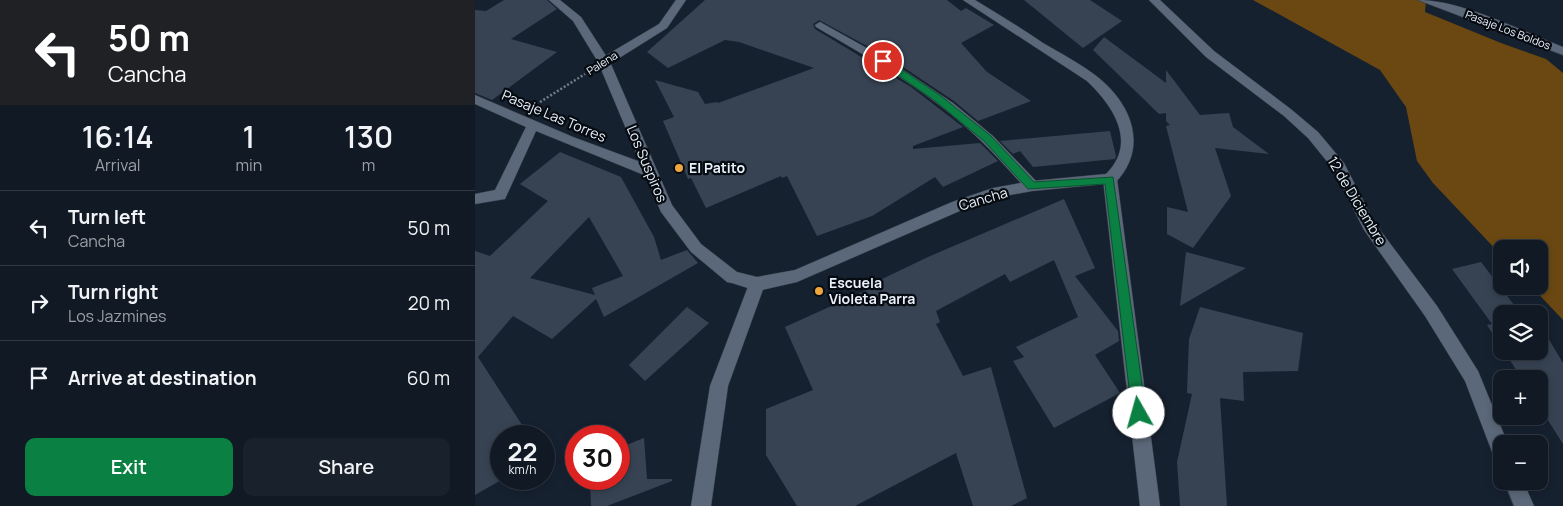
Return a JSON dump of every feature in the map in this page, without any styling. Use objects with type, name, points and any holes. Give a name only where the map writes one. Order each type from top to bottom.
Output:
[{"type":"street","name":"Los Suspiros","points":[[554,0],[577,19],[604,62],[666,208],[696,248],[732,276],[757,284]]},
{"type":"street","name":"Palena","points":[[604,62],[663,26],[681,0]]},
{"type":"street","points":[[968,0],[1091,78],[1107,92],[1117,108],[1127,138],[1127,153],[1121,167],[1110,179],[1150,506]]},
{"type":"street","name":"12 de Diciembre","points":[[1154,0],[1210,54],[1288,112],[1313,135],[1339,167],[1369,226],[1431,311],[1473,377],[1495,435]]},
{"type":"street","name":"Pasaje Los Boldos","points":[[1423,0],[1469,14],[1563,52]]},
{"type":"street","points":[[820,25],[899,70],[937,98],[987,138],[1032,186]]},
{"type":"street","name":"Pasaje Las Torres","points":[[475,99],[516,118],[649,171]]},
{"type":"street","points":[[475,199],[500,195],[533,125]]},
{"type":"street","name":"Cancha","points":[[757,284],[797,276],[957,206],[993,193],[1032,186],[1110,179]]},
{"type":"street","points":[[701,506],[719,386],[757,284]]},
{"type":"street","points":[[1517,490],[1524,506]]},
{"type":"path","name":"Palena","points":[[516,118],[604,62]]},
{"type":"shaded area","points":[[1253,0],[1426,0],[1425,12],[1546,59],[1563,73],[1563,320],[1539,295],[1548,295],[1548,240],[1493,240],[1493,247],[1433,183],[1417,161],[1406,107],[1380,70]]},
{"type":"building","points":[[504,0],[547,0],[557,9],[511,39],[557,52],[492,100],[475,93],[475,10],[486,11]]},
{"type":"building","points":[[705,0],[947,0],[961,11],[966,8],[994,25],[961,43],[987,72],[1031,101],[978,121],[954,101],[891,59],[819,20],[813,24],[815,29],[911,87],[963,127],[913,146],[913,149],[980,143],[998,161],[943,187],[935,177],[872,216],[817,236],[787,176],[782,178],[781,176],[706,208],[691,178],[688,179],[663,121],[674,117],[655,80],[698,92],[705,104],[718,103],[814,68],[739,42],[725,40],[668,68],[647,52]]},
{"type":"building","points":[[1024,0],[1090,0],[1122,21],[1083,48]]},
{"type":"building","points":[[1104,37],[1166,83],[1166,70],[1200,115],[1229,113],[1233,127],[1269,154],[1215,148],[1231,196],[1193,248],[1167,234],[1167,207],[1188,212],[1166,126],[1170,125],[1166,121],[1166,113],[1159,114],[1093,50]]},
{"type":"building","points":[[1110,131],[1116,156],[1115,159],[1033,167],[1020,151],[1013,154],[1000,141]]},
{"type":"building","points":[[560,152],[621,177],[654,237],[661,260],[687,250],[698,263],[604,317],[596,299],[552,339],[513,316],[478,357],[522,425],[490,425],[490,486],[475,495],[475,251],[490,256],[548,201],[520,184]],"holes":[[[589,217],[623,276],[592,288],[595,295],[530,278]]]},
{"type":"building","points":[[1064,199],[1095,268],[1075,276],[1118,331],[1119,341],[1095,355],[1120,393],[1054,428],[1013,361],[1024,357],[1016,347],[1078,317],[1054,260],[1010,282],[1005,274],[936,311],[940,322],[936,324],[963,376],[991,367],[1027,498],[1011,506],[973,506],[956,453],[855,506],[797,506],[766,455],[766,409],[813,390],[785,327],[882,283],[880,280],[928,257]]},
{"type":"building","points":[[1186,252],[1246,268],[1180,306]]},
{"type":"building","points":[[1481,262],[1493,278],[1493,295],[1506,295],[1514,305],[1493,305],[1493,334],[1487,325],[1492,324],[1452,269]]},
{"type":"building","points":[[687,307],[709,323],[645,381],[629,365]]},
{"type":"building","points":[[1200,307],[1303,333],[1298,371],[1243,372],[1244,401],[1220,398],[1227,506],[1180,506],[1177,462],[1192,394],[1187,393],[1189,339]]},
{"type":"building","points":[[1548,338],[1563,363],[1563,444],[1548,420],[1548,370],[1516,370],[1510,360],[1548,360]]},
{"type":"building","points":[[644,438],[647,479],[672,479],[672,481],[607,506],[591,506],[590,490],[630,490],[630,444]]},
{"type":"place","name":"El Patito","points":[[679,168]]},
{"type":"place","name":"Escuela Violeta Parra","points":[[819,291]]},
{"type":"route","points":[[883,61],[899,70],[937,98],[987,138],[1032,186],[1093,179],[1110,179],[1139,413]]}]
